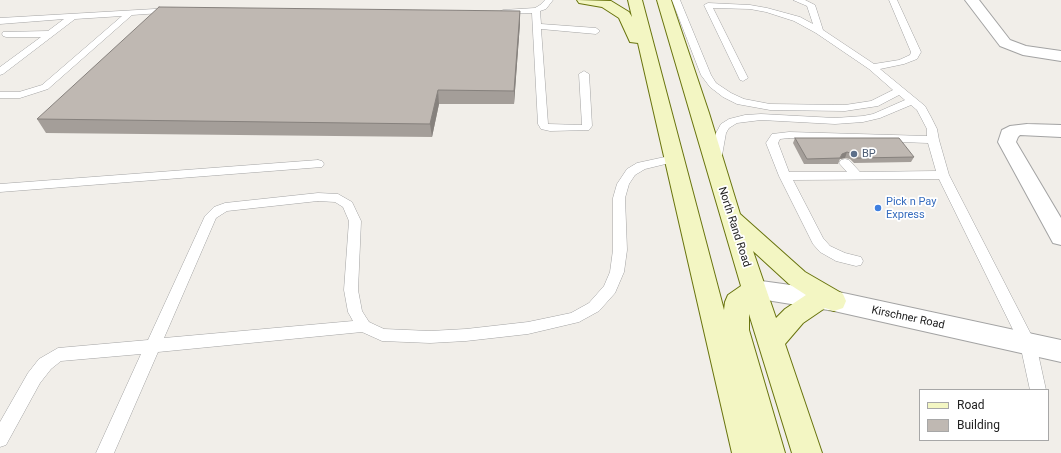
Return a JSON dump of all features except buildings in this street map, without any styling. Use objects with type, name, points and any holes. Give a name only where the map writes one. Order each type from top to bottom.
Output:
[{"type":"main road","points":[[584,0],[606,4],[624,14],[654,81]]},
{"type":"main road","points":[[635,0],[747,453]]},
{"type":"main road","name":"North Rand Road","points":[[664,0],[731,218],[807,453]]},
{"type":"main road","points":[[731,218],[796,278],[827,300],[794,316],[770,341]]},
{"type":"main road","points":[[754,289],[737,302],[736,330],[770,453]]},
{"type":"street","points":[[972,0],[1005,43],[1023,50],[1061,56]]},
{"type":"street","points":[[1061,131],[1027,128],[1016,130],[1009,134],[1007,142],[1061,237]]},
{"type":"street","name":"Kirschner Road","points":[[754,289],[827,300],[1061,351]]},
{"type":"lane","points":[[494,12],[536,10],[543,7],[549,0]]},
{"type":"lane","points":[[676,0],[706,75],[713,85],[740,102],[786,108],[861,107],[874,104],[899,91]]},
{"type":"lane","points":[[797,0],[811,6],[819,31]]},
{"type":"lane","points":[[872,67],[901,62],[914,57],[916,52],[893,0]]},
{"type":"lane","points":[[707,3],[767,10],[797,19],[819,31],[872,67],[921,108],[932,129],[933,140],[943,175],[1028,344],[1038,389]]},
{"type":"lane","points":[[707,3],[743,78]]},
{"type":"lane","points":[[0,20],[181,10]]},
{"type":"lane","points":[[536,10],[543,124],[545,127],[585,128],[587,126],[584,74]]},
{"type":"lane","points":[[0,96],[20,96],[45,87],[129,14]]},
{"type":"lane","points":[[0,72],[72,17]]},
{"type":"lane","points":[[537,26],[596,31]]},
{"type":"lane","points":[[2,36],[50,34]]},
{"type":"lane","points":[[714,163],[721,133],[725,126],[733,121],[761,116],[835,120],[863,118],[876,116],[912,101]]},
{"type":"lane","points":[[786,108],[824,139]]},
{"type":"lane","points":[[856,261],[825,249],[818,241],[785,176],[772,143],[776,136],[789,135],[824,139],[933,140]]},
{"type":"lane","points":[[105,453],[154,347],[211,216],[218,210],[225,207],[291,199],[318,197],[338,198],[348,205],[355,221],[350,290],[355,312],[364,326],[382,335],[430,337],[466,335],[528,328],[574,318],[594,307],[610,289],[617,272],[620,250],[619,198],[623,184],[631,172],[641,166],[674,159]]},
{"type":"lane","points":[[846,163],[857,176]]},
{"type":"lane","points":[[0,188],[318,164]]},
{"type":"lane","points":[[785,176],[943,175]]},
{"type":"lane","points":[[0,439],[34,378],[45,364],[58,355],[364,326]]},
{"type":"place","name":"BP","points":[[854,154]]},
{"type":"place","name":"Pick n Pay Express","points":[[878,208]]}]
